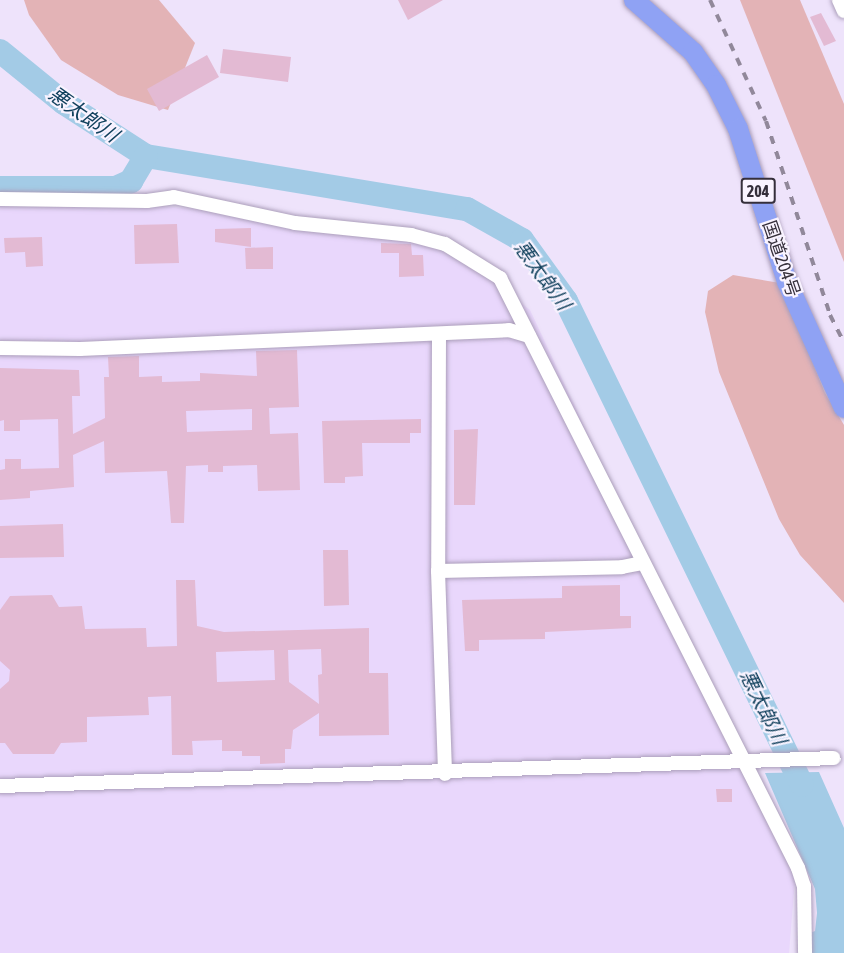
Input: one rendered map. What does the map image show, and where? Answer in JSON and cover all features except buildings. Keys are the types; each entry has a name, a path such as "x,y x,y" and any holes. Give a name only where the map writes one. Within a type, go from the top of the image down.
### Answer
{"highway":[{"name":"国道204号","path":"634,0 693,52 716,85 738,129 787,282 844,408"}],"street":[{"path":"839,0 844,11"},
{"path":"0,200 147,201 174,196 295,223 411,235 445,244 500,278 642,563 747,763 804,886 804,953"},
{"path":"0,348 439,335 508,330 529,336"},
{"path":"439,335 438,572 445,774"},
{"path":"438,572 622,567 642,563"},
{"path":"0,786 445,774 834,758"}],"shaded area":[{"path":"24,0 159,0 195,43 168,110 118,95 61,60 29,15"},
{"path":"740,0 800,0 844,104 844,262"},
{"path":"0,205 151,205 431,232 530,310 795,878 789,953 0,953"},
{"path":"733,275 780,283 825,393 844,425 844,603 800,555 779,519 719,372 705,312 708,291"}],"water":[{"path":"819,772 844,828 844,953 810,953 810,933 815,931 817,913 815,889 765,773"}],"waterway":[{"name":"悪太郎川","path":"0,51 64,103 146,156 467,209 522,240 566,301 802,785"},
{"path":"0,188 116,188 131,181 146,156"}],"railway":[{"path":"710,0 766,121 830,315 844,343"}]}
